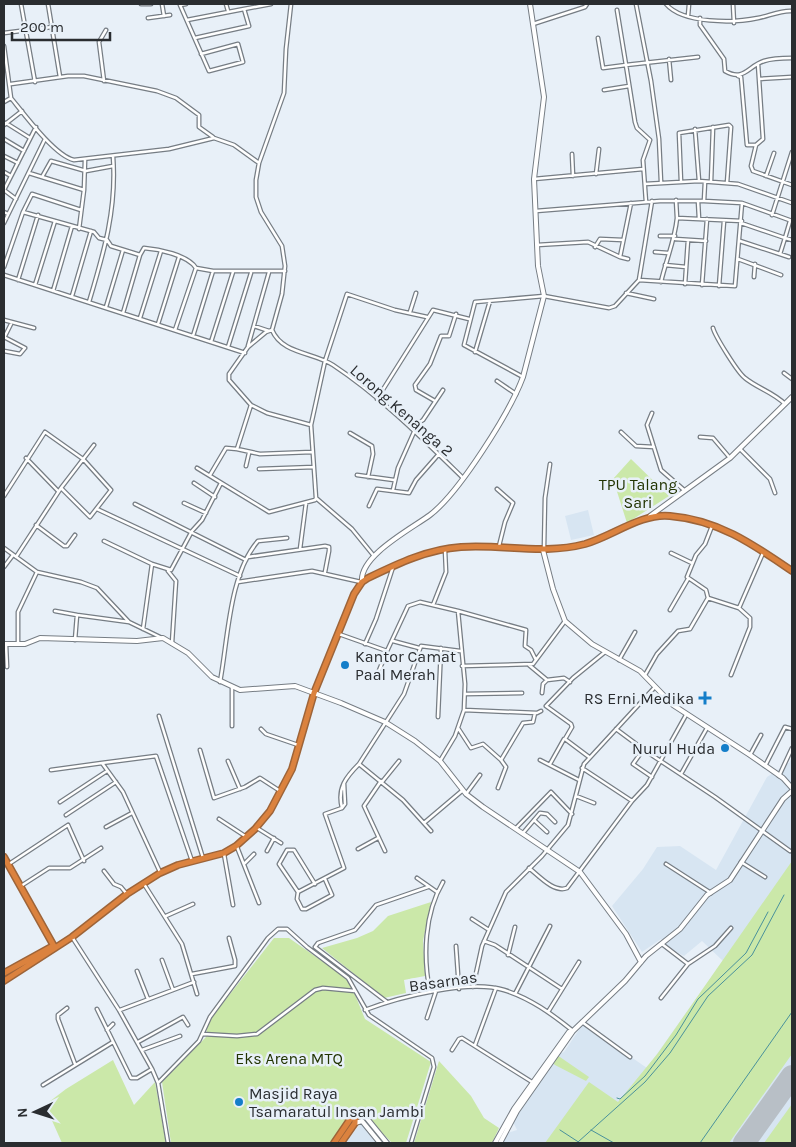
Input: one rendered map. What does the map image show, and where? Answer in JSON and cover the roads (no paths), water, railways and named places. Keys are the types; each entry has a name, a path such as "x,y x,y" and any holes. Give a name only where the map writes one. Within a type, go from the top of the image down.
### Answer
{"highway":[{"path":"4,973 72,937 127,894 160,873 178,865 224,853 236,846 256,827 270,811 292,769 314,693 362,582 393,565 444,549 499,548 543,550 591,542 629,527 650,516 680,517 740,536 792,572"},
{"path":"4,857 56,946"},
{"path":"4,981 56,946"},
{"path":"334,1143 353,1121"},
{"path":"341,1143 353,1121"}],"street":[{"path":"21,4 35,82"},
{"path":"48,4 60,77"},
{"path":"141,4 151,4"},
{"path":"162,4 164,16"},
{"path":"186,4 180,5 201,54 209,71 243,62 238,44 201,54"},
{"path":"226,4 228,11"},
{"path":"187,20 271,4"},
{"path":"248,347 270,330 282,294 285,271 282,246 262,212 256,197 259,163 284,93 291,4"},
{"path":"238,582 312,570 362,582 363,568 374,556 446,502 516,394 523,377 544,296 536,245 534,179 544,97 530,4"},
{"path":"533,24 585,7 587,4"},
{"path":"636,4 651,80 659,139 661,182"},
{"path":"666,4 675,13 734,23 792,11"},
{"path":"688,16 689,4"},
{"path":"733,4 734,23"},
{"path":"194,38 249,26 244,9"},
{"path":"617,10 637,128 650,140 659,139"},
{"path":"148,18 170,15"},
{"path":"700,18 700,25 724,59 725,71 741,77 746,145 756,145"},
{"path":"4,33 52,27"},
{"path":"104,81 99,42 106,30"},
{"path":"598,38 603,68 698,57"},
{"path":"4,46 11,84 11,98 46,139 68,159 85,160 169,149 214,138"},
{"path":"738,76 762,61 792,58"},
{"path":"669,59 671,80"},
{"path":"758,64 763,139 756,145 751,166 753,171 792,185"},
{"path":"11,84 60,77 84,76 145,87 176,98 200,115 199,127 214,138 234,145 259,163"},
{"path":"759,79 792,76"},
{"path":"604,90 629,86"},
{"path":"4,102 11,98"},
{"path":"22,111 5,124 30,138"},
{"path":"681,182 679,133 729,125 731,127 727,183"},
{"path":"16,199 4,190 36,126"},
{"path":"711,182 713,127"},
{"path":"695,129 699,181"},
{"path":"4,223 46,139"},
{"path":"4,140 24,150"},
{"path":"646,202 644,154 650,140"},
{"path":"596,174 599,150"},
{"path":"772,215 792,152"},
{"path":"766,176 774,153"},
{"path":"572,154 573,176"},
{"path":"4,156 18,163"},
{"path":"89,302 108,241 114,166 113,156"},
{"path":"79,229 86,172 85,160"},
{"path":"42,177 49,162 52,161 86,172 114,166"},
{"path":"534,179 644,169"},
{"path":"4,172 11,176"},
{"path":"29,173 84,190"},
{"path":"644,184 699,181 738,184 792,203"},
{"path":"704,200 705,181"},
{"path":"4,267 23,212 32,194 81,210"},
{"path":"535,212 676,200 742,203 791,221 780,254"},
{"path":"661,282 668,253 675,237 676,200"},
{"path":"698,200 699,219"},
{"path":"523,377 464,345 475,302 544,296 609,308 615,306 639,280 652,202"},
{"path":"620,257 631,203"},
{"path":"639,280 719,286 736,285 742,203"},
{"path":"4,212 8,214"},
{"path":"23,212 91,232 108,241 111,246 140,255"},
{"path":"18,280 38,215"},
{"path":"677,218 742,222 792,240"},
{"path":"702,285 707,219"},
{"path":"719,286 724,220"},
{"path":"35,285 55,221"},
{"path":"53,290 72,226"},
{"path":"72,296 91,232"},
{"path":"660,236 706,241"},
{"path":"595,247 600,238 623,240"},
{"path":"685,284 688,240"},
{"path":"740,241 788,257"},
{"path":"536,245 588,242 595,247 628,259"},
{"path":"123,313 140,255 146,248 179,257 196,268 213,271 285,271"},
{"path":"106,307 123,250"},
{"path":"140,318 161,251"},
{"path":"655,252 668,253"},
{"path":"158,324 179,257"},
{"path":"738,259 782,275"},
{"path":"754,277 755,264"},
{"path":"665,265 686,267"},
{"path":"175,330 196,268"},
{"path":"194,336 213,271"},
{"path":"211,342 233,272"},
{"path":"228,347 251,272"},
{"path":"270,272 248,347 228,376 232,384 251,405 267,413 311,425"},
{"path":"4,275 245,353"},
{"path":"410,312 416,293"},
{"path":"626,293 654,299"},
{"path":"374,556 352,529 316,498 311,425 325,361 347,294 394,310 410,312 427,318"},
{"path":"474,352 490,300"},
{"path":"377,399 434,309 456,314 470,320"},
{"path":"436,401 416,390 415,385 430,364 441,336 449,336 456,314"},
{"path":"4,320 12,324 34,328"},
{"path":"4,351 20,354 25,348 4,337 12,324"},
{"path":"254,326 270,330"},
{"path":"713,328 715,337 742,376 770,392 785,404"},
{"name":"Lorong Kenanga 2","path":"270,330 281,344 325,361 377,399 411,428 463,478"},
{"path":"784,372 792,379"},
{"path":"497,381 516,394"},
{"path":"411,428 423,420 443,390"},
{"path":"650,516 730,458 792,397"},
{"path":"237,449 251,405"},
{"path":"652,413 647,425 661,470 684,490"},
{"path":"4,496 26,458 41,436 46,432 83,459 111,489 92,516 88,516 61,488"},
{"path":"393,490 394,480 404,452 414,432"},
{"path":"621,432 636,446 654,447"},
{"path":"350,433 372,446 373,454 368,477"},
{"path":"700,437 714,438 730,458"},
{"path":"4,567 14,556 61,488 94,445"},
{"path":"210,475 226,448 249,453 312,452"},
{"path":"740,449 770,479 774,493"},
{"path":"246,466 249,453"},
{"path":"369,506 377,489 409,493 416,480 438,455"},
{"path":"26,458 59,491"},
{"path":"500,1143 515,1110 573,1030 621,985 641,962 680,929 710,893 730,880 783,799 792,789 779,776 750,755 686,715 665,699 645,676 605,652 565,621 552,589 543,550 544,498 550,464"},
{"path":"259,469 314,467"},
{"path":"197,468 269,512 306,503 316,498"},
{"path":"357,475 394,480"},
{"path":"194,483 215,496"},
{"path":"168,570 174,566 181,550 206,513 221,483"},
{"path":"497,488 513,503 505,522 499,548"},
{"path":"184,503 206,513"},
{"path":"300,549 306,503"},
{"path":"135,504 247,558 300,549 328,547 325,572"},
{"path":"97,509 240,576"},
{"path":"36,525 64,546 67,546 75,535"},
{"path":"670,610 688,579 692,563 705,544 712,526"},
{"path":"220,682 238,582 247,558 258,541 287,538"},
{"path":"104,541 168,570 176,581 172,643"},
{"path":"4,548 37,572 81,582 97,588 119,609 129,622"},
{"path":"433,606 446,572 444,549"},
{"path":"740,608 764,552"},
{"path":"671,553 692,563"},
{"path":"143,629 152,564"},
{"path":"365,644 376,619 393,565"},
{"path":"18,644 18,612 37,572"},
{"path":"645,676 668,641 678,631 688,630 692,627 696,615 708,598 706,590 688,579"},
{"path":"708,598 740,608 750,618 750,627 731,675"},
{"path":"378,673 406,607 420,602 526,630 525,646 531,650 536,660"},
{"path":"55,611 129,622 172,643 220,682 240,690 288,686 314,693 385,722 440,761 464,792 482,807 580,872 626,934 641,962"},
{"path":"440,761 458,728 464,710 465,694 458,611"},
{"path":"74,640 77,615"},
{"path":"462,666 529,665 536,660 565,621"},
{"path":"620,660 636,632"},
{"path":"338,634 387,651"},
{"path":"7,667 5,644 25,644 40,638 137,641 163,638"},
{"path":"393,641 419,648"},
{"path":"298,892 344,868 325,816 326,813 342,808 340,796 343,782 359,764 404,694 419,648 422,645 460,650"},
{"path":"438,718 441,648"},
{"path":"550,764 565,739 571,724 546,706 570,682 605,652"},
{"path":"529,665 547,680"},
{"path":"542,693 543,684 547,680 564,678 570,682"},
{"path":"232,687 232,726"},
{"path":"473,987 484,941 506,892 566,828 572,814 582,768 589,757 655,687"},
{"path":"465,694 522,693"},
{"path":"464,710 535,713 541,711"},
{"path":"502,760 523,723 533,722 535,713"},
{"path":"529,868 551,885 563,890 568,888 652,777 686,715"},
{"path":"159,716 203,860"},
{"path":"765,766 785,727 792,729"},
{"path":"261,728 266,734 299,746"},
{"path":"458,728 471,748 483,744 502,760 506,766 498,788"},
{"path":"681,774 707,728"},
{"path":"616,729 643,750 681,774 790,851"},
{"path":"750,755 761,735"},
{"path":"565,739 589,757"},
{"path":"779,776 792,748"},
{"path":"200,750 214,798 240,789 260,778 281,792"},
{"path":"643,750 633,764 652,777"},
{"path":"51,770 156,756 192,862"},
{"path":"540,760 579,780"},
{"path":"228,761 240,789"},
{"path":"384,852 364,806 399,761"},
{"path":"102,763 123,792 160,873"},
{"path":"359,764 403,800 431,831"},
{"path":"582,768 632,801"},
{"path":"60,802 107,771"},
{"path":"424,823 464,792 480,775"},
{"path":"66,815 116,782"},
{"path":"516,828 551,792 572,814"},
{"path":"576,796 594,803"},
{"path":"523,833 542,812 555,822"},
{"path":"106,827 132,813"},
{"path":"219,819 246,837"},
{"path":"534,820 547,832"},
{"path":"8,865 68,824 84,861"},
{"path":"256,827 281,843"},
{"path":"267,851 274,838"},
{"path":"358,849 378,838"},
{"path":"236,846 245,863 259,903"},
{"path":"20,886 49,868 70,868 84,861 101,848"},
{"path":"315,884 297,854 293,849 289,849 279,860 279,864 298,892 297,899 301,908 306,909 332,896 325,879"},
{"path":"224,853 233,904"},
{"path":"245,863 254,854"},
{"path":"741,862 765,877"},
{"path":"666,864 710,893"},
{"path":"104,871 112,882 121,887 127,894"},
{"path":"417,878 437,892"},
{"path":"430,992 425,959 426,943 437,892 443,882"},
{"path":"144,884 182,944 192,974 196,994"},
{"path":"387,1002 315,947 318,943 355,930 376,906 428,887"},
{"path":"166,916 193,904"},
{"path":"472,920 489,930"},
{"path":"515,994 550,926"},
{"path":"508,954 515,927"},
{"path":"661,998 688,964 710,950 730,928"},
{"path":"158,1083 196,1045 210,1018 268,938 279,929 289,930 307,947 346,975 369,1015 430,1056 434,1061 434,1067 412,1143"},
{"path":"72,937 119,1010 152,1069 158,1083 168,1143"},
{"path":"192,974 234,966 235,960 229,938"},
{"path":"484,941 508,954 562,990"},
{"path":"662,944 688,964"},
{"path":"456,946 459,989"},
{"path":"162,960 173,990"},
{"path":"548,1012 579,962"},
{"path":"137,972 148,999"},
{"path":"119,1010 194,982"},
{"name":"Basarnas","path":"365,1010 387,1002 430,992 473,987 496,988 515,994 548,1012 573,1030"},
{"path":"203,1034 237,1036 257,1034 315,990 323,988 355,992"},
{"path":"475,1045 496,988"},
{"path":"427,1018 436,991"},
{"path":"67,1008 58,1015 58,1019 75,1064"},
{"path":"96,1009 131,1078 137,1078 152,1069"},
{"path":"138,1042 183,1017 188,1025"},
{"path":"581,1021 630,1057"},
{"path":"107,1030 113,1024"},
{"path":"495,1143 532,1082 569,1032 573,1030"},
{"path":"142,1050 180,1036"},
{"path":"452,1050 460,1038 475,1045 532,1082"},
{"path":"43,1085 113,1042"},
{"path":"353,1121 359,1114 365,1116 387,1143"},
{"path":"353,1121 362,1121 380,1143"}],"waterway":[{"path":"578,1142 645,1082 670,1053 708,996 752,955 784,895"},
{"path":"617,1098 620,1099 645,1076 676,1035 698,999 746,953 768,912"},
{"path":"700,1143 792,1012"},
{"path":"560,1130 580,1143"},
{"path":"591,1130 614,1143"}],"place":[{"name":"Kantor Camat Paal Merah","path":"345,665"},
{"name":"RS Erni Medika","path":"705,698"},
{"name":"Nurul Huda","path":"725,748"},
{"name":"Masjid Raya Tsamaratul Insan Jambi","path":"239,1102"}],"park label":[{"name":"TPU Talang Sari","path":"638,493"},
{"name":"Eks Arena MTQ","path":"289,1058"}]}
